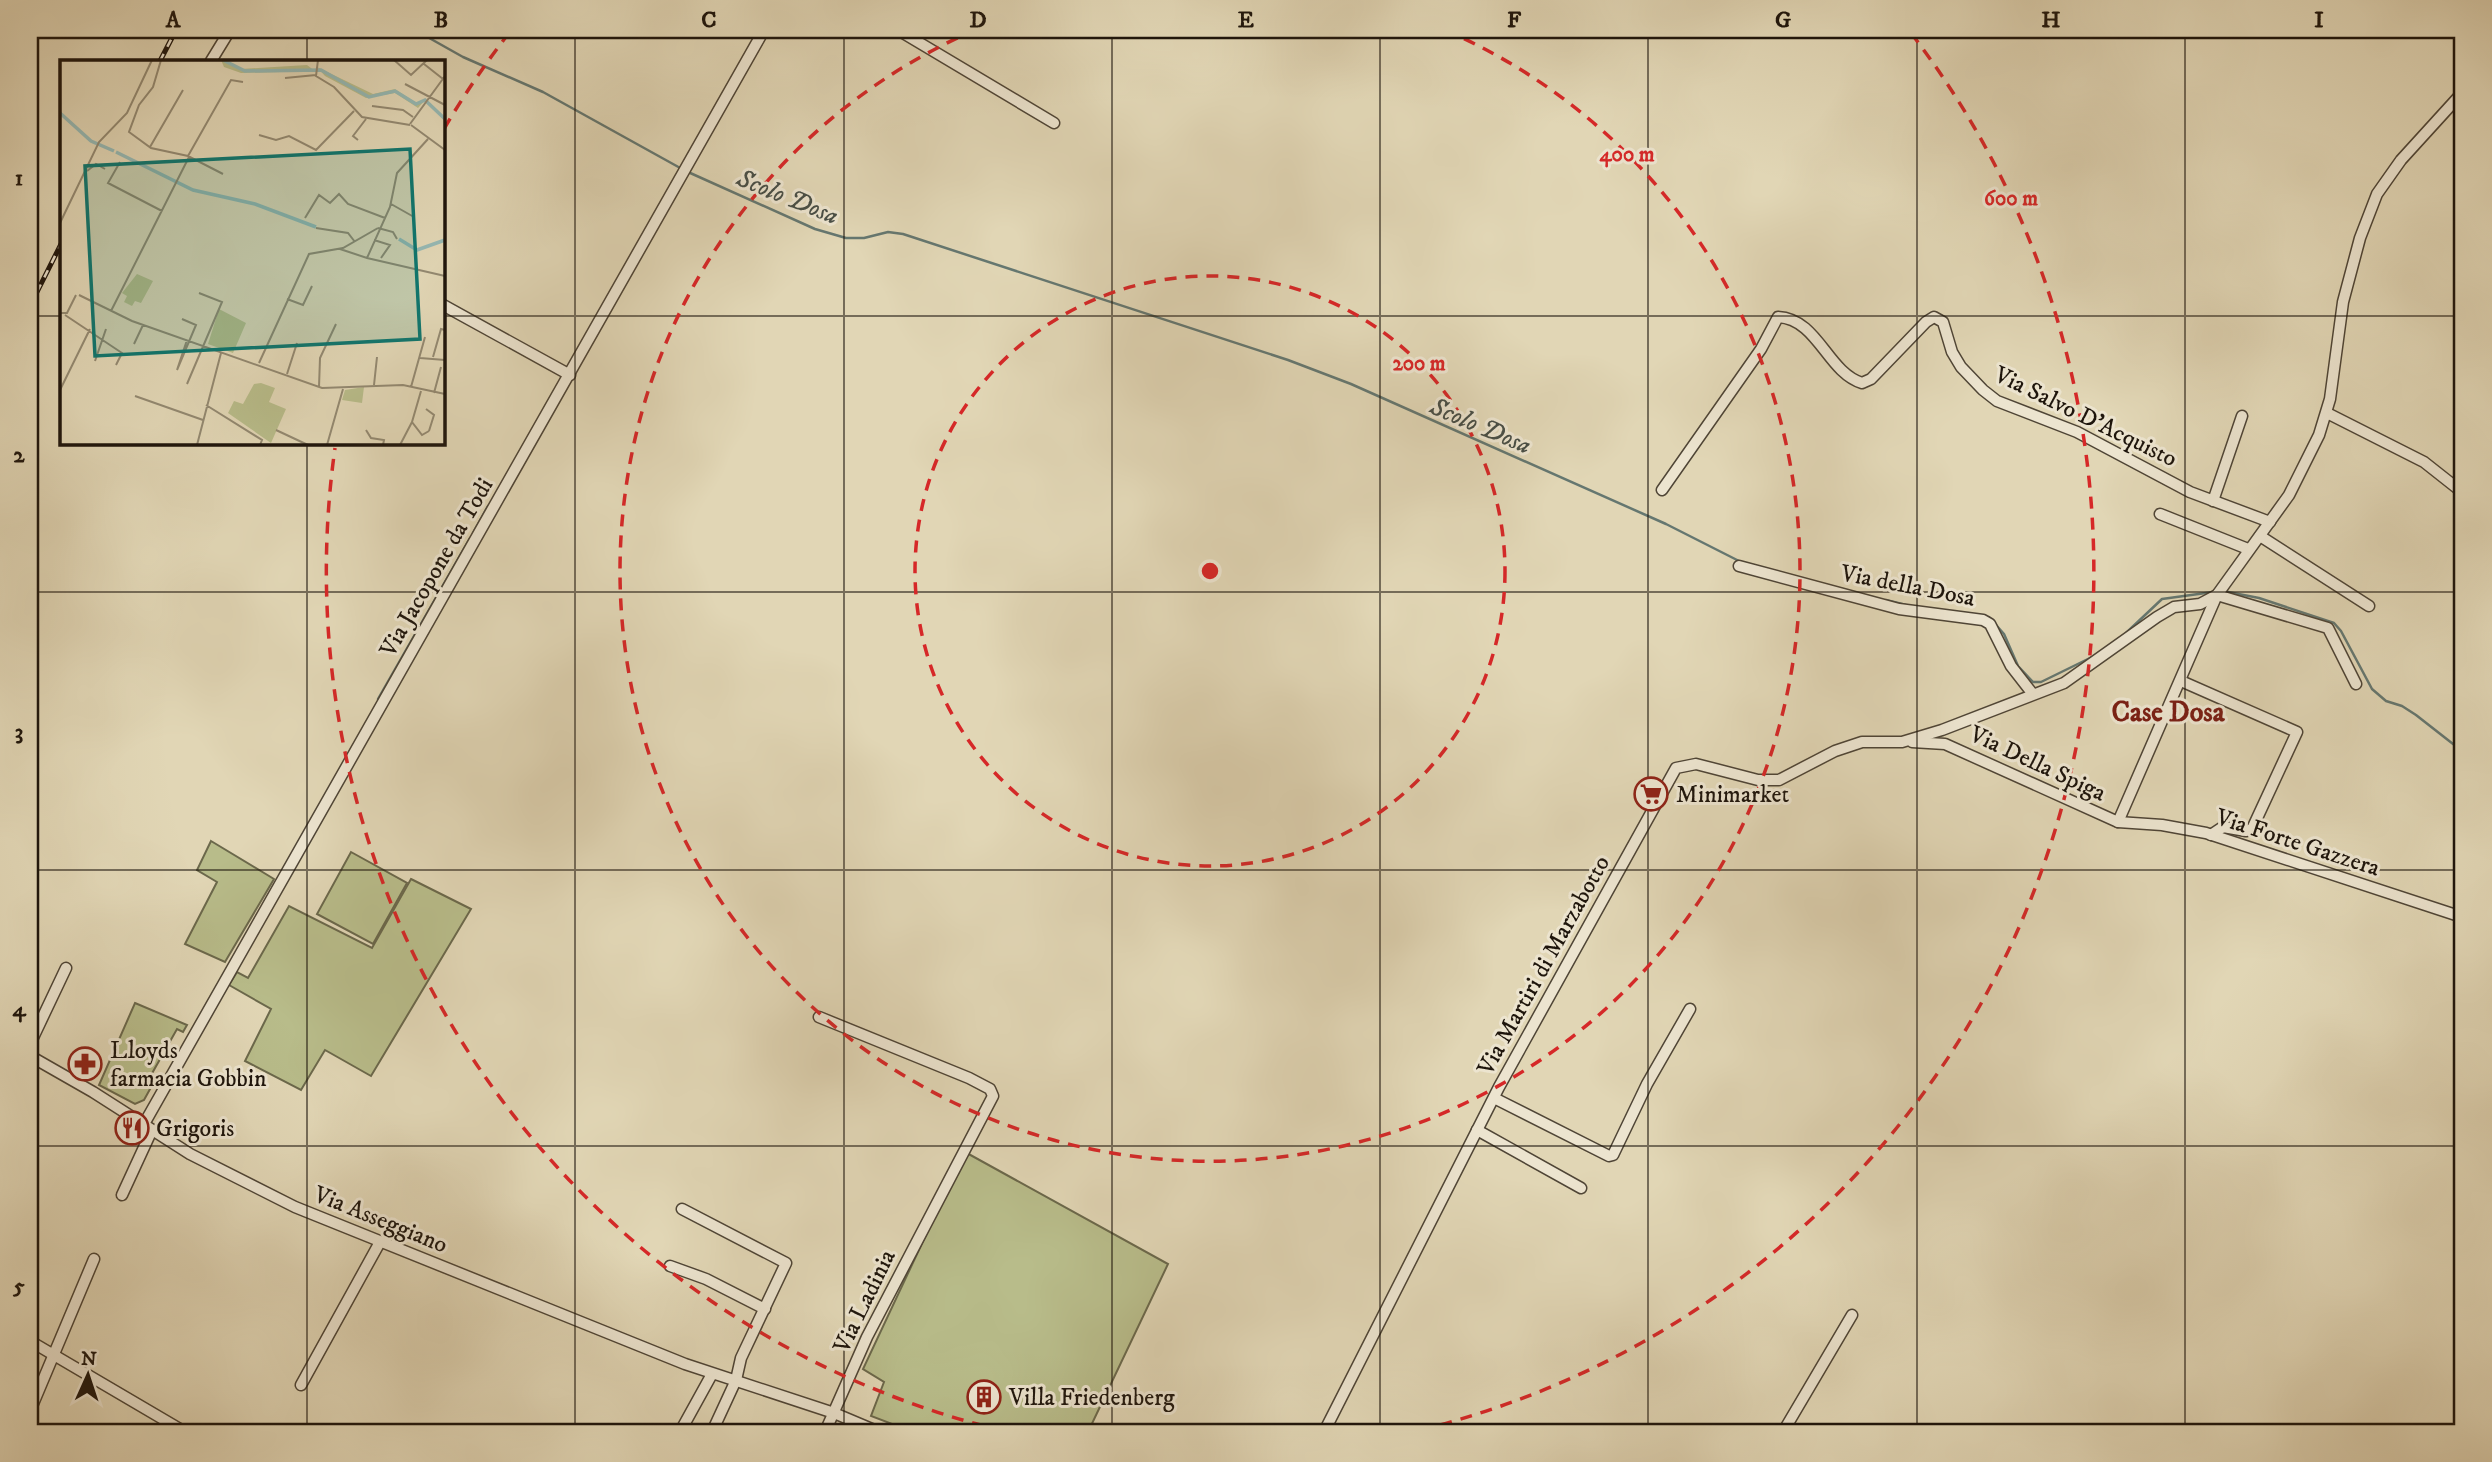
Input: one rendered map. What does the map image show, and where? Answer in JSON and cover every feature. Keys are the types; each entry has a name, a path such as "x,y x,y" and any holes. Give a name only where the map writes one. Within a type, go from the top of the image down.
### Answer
{"street":[{"path":"212,60 230,30"},
{"name":"Via Jacopone da Todi","path":"122,1195 148,1127 764,30"},
{"path":"898,30 1054,123"},
{"path":"2356,684 2328,628 2217,595 2294,485 2328,413 2343,302 2371,208 2401,160 2462,93"},
{"path":"444,306 570,375"},
{"name":"Via Salvo D'Acquisto","path":"1662,490 1761,349 1778,317 1797,320 1845,373 1862,383 1871,379 1926,321 1934,317 1943,323 1952,352 1961,367 1997,401 2077,432 2190,492 2270,522"},
{"path":"2328,413 2424,462 2462,492"},
{"path":"2213,501 2242,416"},
{"path":"2160,514 2248,549"},
{"path":"2260,536 2369,606"},
{"name":"Via della Dosa","path":"1739,566 1888,606 1983,620 1990,624 2011,666 2032,693"},
{"name":"Via Martiri di Marzabotto","path":"1324,1432 1477,1130 1676,768 1696,764 1772,781 1792,776 1835,751 1862,742 1902,742 1942,730 2032,693 2064,683 2087,670 2174,607 2200,604 2217,595"},
{"name":"Via Della Spiga","path":"1902,742 1938,742 2118,822 2217,595"},
{"path":"2200,604 2208,618"},
{"path":"2181,681 2297,732 2252,829 2246,831 2219,827 2211,835"},
{"path":"1938,742 1937,736 1942,730"},
{"name":"Via Forte Gazzera","path":"2118,822 2175,826 2211,835 2462,917"},
{"path":"30,1044 66,968"},
{"path":"1494,1098 1609,1156 1613,1155 1647,1084 1690,1009"},
{"name":"Via Ladinia","path":"819,1017 990,1089 993,1096 867,1337 825,1432"},
{"name":"Via Asseggiano","path":"30,1056 257,1190 712,1374 834,1413 879,1432"},
{"path":"1477,1130 1581,1188"},
{"path":"682,1209 786,1263 741,1358 736,1380 712,1432"},
{"path":"301,1385 380,1242"},
{"path":"30,1411 94,1259"},
{"path":"670,1266 706,1279 765,1309"},
{"path":"1783,1432 1852,1315"},
{"path":"30,1341 185,1432"},
{"path":"680,1432 712,1374"}],"green space":[{"path":"211,841 274,879 225,962 185,944 217,882 197,870"},
{"path":"351,852 407,883 373,944 317,914"},
{"path":"411,879 471,909 371,1076 325,1050 301,1090 245,1061 271,1009 229,985 237,972 248,978 289,906 372,948"},
{"path":"135,1003 187,1025 183,1032 177,1029 150,1077 155,1080 144,1100 135,1104 99,1085"},
{"path":"965,1152 1168,1264 1088,1432 913,1432 871,1416 884,1382 863,1369"}],"waterway":[{"name":"Scolo Dosa","path":"415,30 463,57 543,92 682,169"},
{"name":"Scolo Dosa","path":"688,172 815,229 846,238 864,238 888,232 903,234 1288,360 1351,384 1666,524 1741,562"},
{"path":"473,533 488,506"},
{"path":"378,699 470,538"},
{"name":"Scolo Dosa","path":"2223,591 2259,598 2334,623 2372,689 2386,701 2402,706 2416,715 2462,751"},
{"name":"Scolo Dosa","path":"2126,633 2162,599 2213,592"},
{"name":"Scolo Dosa","path":"1886,600 1906,605"},
{"name":"Scolo Dosa","path":"1989,617 2004,634 2018,666 2033,682 2041,682 2092,657"}],"railway":[{"path":"161,60 176,30"},
{"path":"30,306 60,246"}],"place":[{"name":"Minimarket","path":"1651,794"},
{"name":"Lloyds farmacia Gobbin","path":"85,1064"},
{"name":"Grigoris","path":"132,1128"},
{"name":"Villa Friedenberg","path":"984,1397"}],"district":[{"name":"Case Dosa","path":"2168,711"}]}
